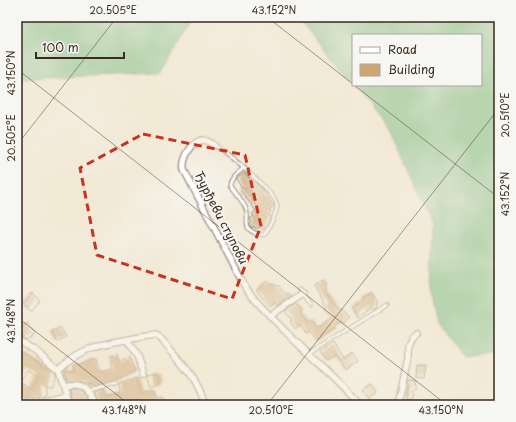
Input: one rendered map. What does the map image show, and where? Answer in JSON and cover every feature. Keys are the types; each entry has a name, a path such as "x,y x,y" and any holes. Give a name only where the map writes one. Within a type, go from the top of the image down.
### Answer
{"street":[{"name":"Ђурђеви ступови","path":"214,145 206,140 201,140 196,143 187,154 183,166 244,286 255,301 360,405"},
{"path":"270,316 301,292"},
{"path":"398,405 408,358 408,345 411,337 416,332"},
{"path":"58,369 77,354 88,348 156,335 161,338 190,373 202,393 204,405"},
{"path":"17,339 58,369 69,405"},
{"path":"127,340 137,356 143,374"},
{"path":"64,385 71,383 80,384 88,391 96,405"},
{"path":"25,405 66,395"}],"lane":[{"path":"214,145 244,168 259,180 277,205 269,228 265,234 260,235 250,230 247,226 247,210 230,185 230,180 244,168"},
{"path":"301,292 311,305"},
{"path":"309,355 387,305"},
{"path":"88,391 116,384"}],"highlighted area":[{"path":"143,134 245,155 261,226 232,299 97,255 80,168"}],"green space":[{"path":"17,17 193,17 161,73 17,79"},
{"path":"297,17 499,17 499,354 462,357 437,324 431,294 433,225 390,130 354,86 482,86 482,34 352,34 352,84"}],"building":[{"path":"244,173 260,187 274,206 269,210 271,212 268,215 271,217 266,227 262,230 259,227 256,229 254,226 252,228 250,226 252,222 250,219 254,216 252,214 256,211 240,190 242,188 236,179"},
{"path":"323,280 327,285 325,286 327,290 325,291 332,302 340,311 341,310 349,317 343,324 341,322 334,327 335,329 316,342 309,332 306,334 300,325 295,329 290,321 292,320 285,311 296,304 302,311 300,313 307,323 311,320 316,328 333,318 325,309 327,307 314,286"},
{"path":"267,281 273,285 278,285 286,295 288,293 291,297 277,306 274,302 270,306 256,290"},
{"path":"33,293 40,301 31,311 23,304"},
{"path":"372,293 378,303 376,304 377,307 373,310 371,307 358,318 352,308 364,301 362,298"},
{"path":"27,323 35,335 26,340 18,331"},
{"path":"61,328 66,337 57,342 52,332"},
{"path":"333,344 343,360 352,353 358,361 346,370 335,356 326,361 320,352"},
{"path":"23,353 42,364 41,365 53,370 55,375 50,387 45,384 45,396 29,400 24,397 21,404 17,403 17,364","holes":["28,370 39,376 32,389 19,382"]},
{"path":"117,354 119,362 129,356 135,371 117,381 89,388 86,384 90,383 76,380 66,380 65,370 74,371 73,365 87,361 96,359 100,372 113,369 110,356"},
{"path":"417,365 426,366 424,379 416,378"},
{"path":"154,372 154,374 158,373 159,377 161,378 160,384 151,387 147,375"},
{"path":"137,378 141,393 154,390 157,398 163,397 165,405 157,405 156,401 145,405 100,405 94,393 104,390 106,397 120,394 119,384"},
{"path":"408,380 416,381 415,390 412,390 411,400 406,399"},
{"path":"372,384 378,393 369,399 363,390"},
{"path":"75,388 84,394 88,400 86,401 87,405 73,405 69,389"}]}
